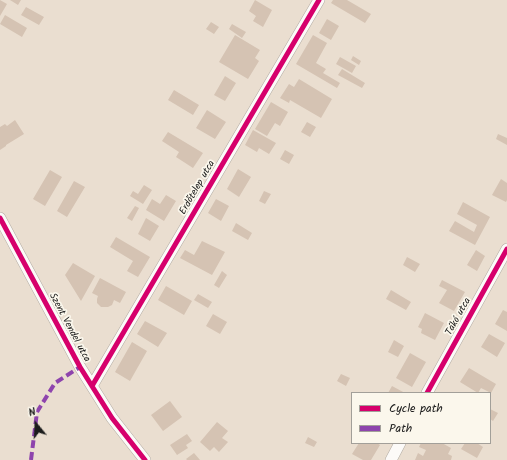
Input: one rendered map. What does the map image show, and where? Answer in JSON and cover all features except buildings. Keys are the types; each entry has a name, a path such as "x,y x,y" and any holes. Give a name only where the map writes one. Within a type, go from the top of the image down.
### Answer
{"street":[{"name":"Erdőtelep utca","path":"92,386 319,0"},
{"name":"Szent Vendel utca","path":"0,218 80,367 112,418 145,460"},
{"name":"Tákó utca","path":"429,392 507,249"},
{"path":"390,460 399,444"}],"marked path":[{"path":"31,460 37,412 55,383 80,367"}],"cycle path":[{"path":"92,386 319,0"},
{"path":"0,218 80,367 112,418 145,460"},
{"path":"428,392 507,249"}]}
